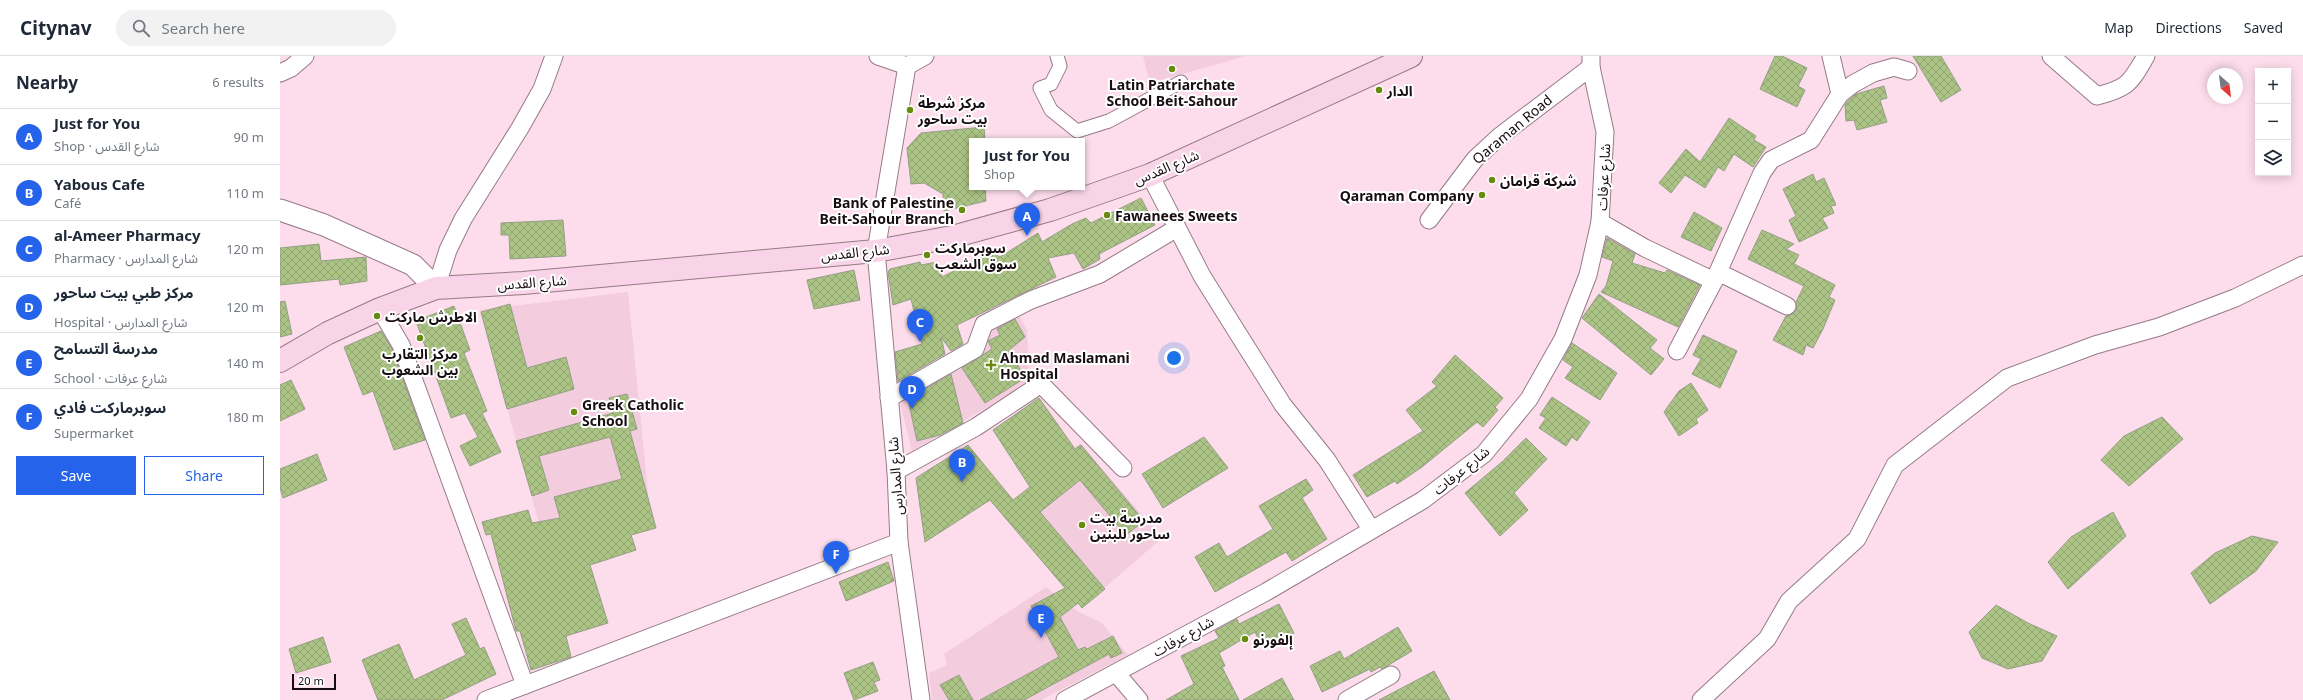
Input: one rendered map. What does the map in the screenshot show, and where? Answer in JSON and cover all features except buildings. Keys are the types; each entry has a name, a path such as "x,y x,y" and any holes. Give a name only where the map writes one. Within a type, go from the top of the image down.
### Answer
{"main road":[{"name":"شارع القدس","path":"280,361 328,332 380,309 436,288 523,283 876,251 952,237 1050,210 1150,175 1411,56"}],"street":[{"path":"280,73 291,68 305,56"},
{"path":"280,210 324,225 413,265 436,288 448,250 463,219 524,121 542,89 554,56"},
{"path":"878,56 907,66 925,56"},
{"path":"1057,56 1060,66 1051,84 1040,88 1052,110 1077,131 1109,121 1181,82"},
{"path":"1831,56 1840,94"},
{"path":"2051,56 2097,96 2117,91 2134,79 2146,56"},
{"name":"Qaraman Road","path":"1428,220 1460,176 1475,159 1500,136 1591,62"},
{"name":"شارع عرفات","path":"1065,700 1266,592 1371,529 1423,500 1484,454 1529,399 1563,339 1588,274 1600,222 1605,132 1591,62"},
{"name":"شارع المدارس","path":"907,66 876,251 896,471 899,542 921,700"},
{"path":"1677,351 1716,276 1762,173 1772,160 1811,140 1840,94 1873,73 1894,67 1908,71"},
{"path":"1150,175 1202,276 1241,339 1283,405 1327,460 1371,529"},
{"path":"1600,222 1645,248 1787,306"},
{"path":"889,398 975,349 984,324 1031,300 1100,274 1177,228"},
{"path":"1701,700 1767,639 1789,601 1857,539 1894,465 2007,378 2095,345 2166,324 2235,298 2303,265"},
{"path":"380,309 401,345 525,685"},
{"path":"896,471 976,427 1040,384 1123,468"},
{"path":"486,700 899,542"},
{"path":"1116,673 1139,700"},
{"path":"1347,700 1392,674"}],"shaded area":[{"name":"Latin Patriarchate School Beit-Sahour","path":"1143,56 1246,56 1150,83"},
{"name":"Greek Catholic School","path":"628,292 650,513 545,545 480,310"},
{"name":"Ahmad Maslamani Hospital","path":"1017,311 1027,330 1030,382 912,451 898,395 984,348 989,324"},
{"name":"مدرسة بيت ساحور للبنين","path":"1080,443 1162,538 1084,606 1002,513"},
{"path":"1046,587 1077,611 1102,623 1128,655 1041,700 932,700 929,673 947,665 944,654"}],"place":[{"name":"Latin Patriarchate School Beit-Sahour","path":"1172,69"},
{"name":"الدار","path":"1379,90"},
{"name":"مركز شرطة بيت ساحور","path":"910,110"},
{"name":"شركة قرامان","path":"1492,180"},
{"name":"Qaraman Company","path":"1482,195"},
{"name":"Bank of Palestine Beit-Sahour Branch","path":"962,210"},
{"name":"Fawanees Sweets","path":"1107,215"},
{"name":"Just for You","path":"1027,236"},
{"name":"سوبرماركت سوق الشعب","path":"927,255"},
{"name":"الاطرش ماركت","path":"377,316"},
{"name":"مركز التقارب بين الشعوب","path":"420,338"},
{"name":"al-Ameer Pharmacy","path":"920,342"},
{"name":"Ahmad Maslamani Hospital","path":"991,365"},
{"name":"مركز طبي بيت ساحور","path":"912,409"},
{"name":"Greek Catholic School","path":"574,412"},
{"name":"Yabous Cafe","path":"962,482"},
{"name":"مدرسة بيت ساحور للبنين","path":"1082,525"},
{"name":"سوبرماركت فادي","path":"836,574"},
{"name":"مدرسة التسامح","path":"1041,638"},
{"name":"إلفورنو","path":"1245,639"}]}
